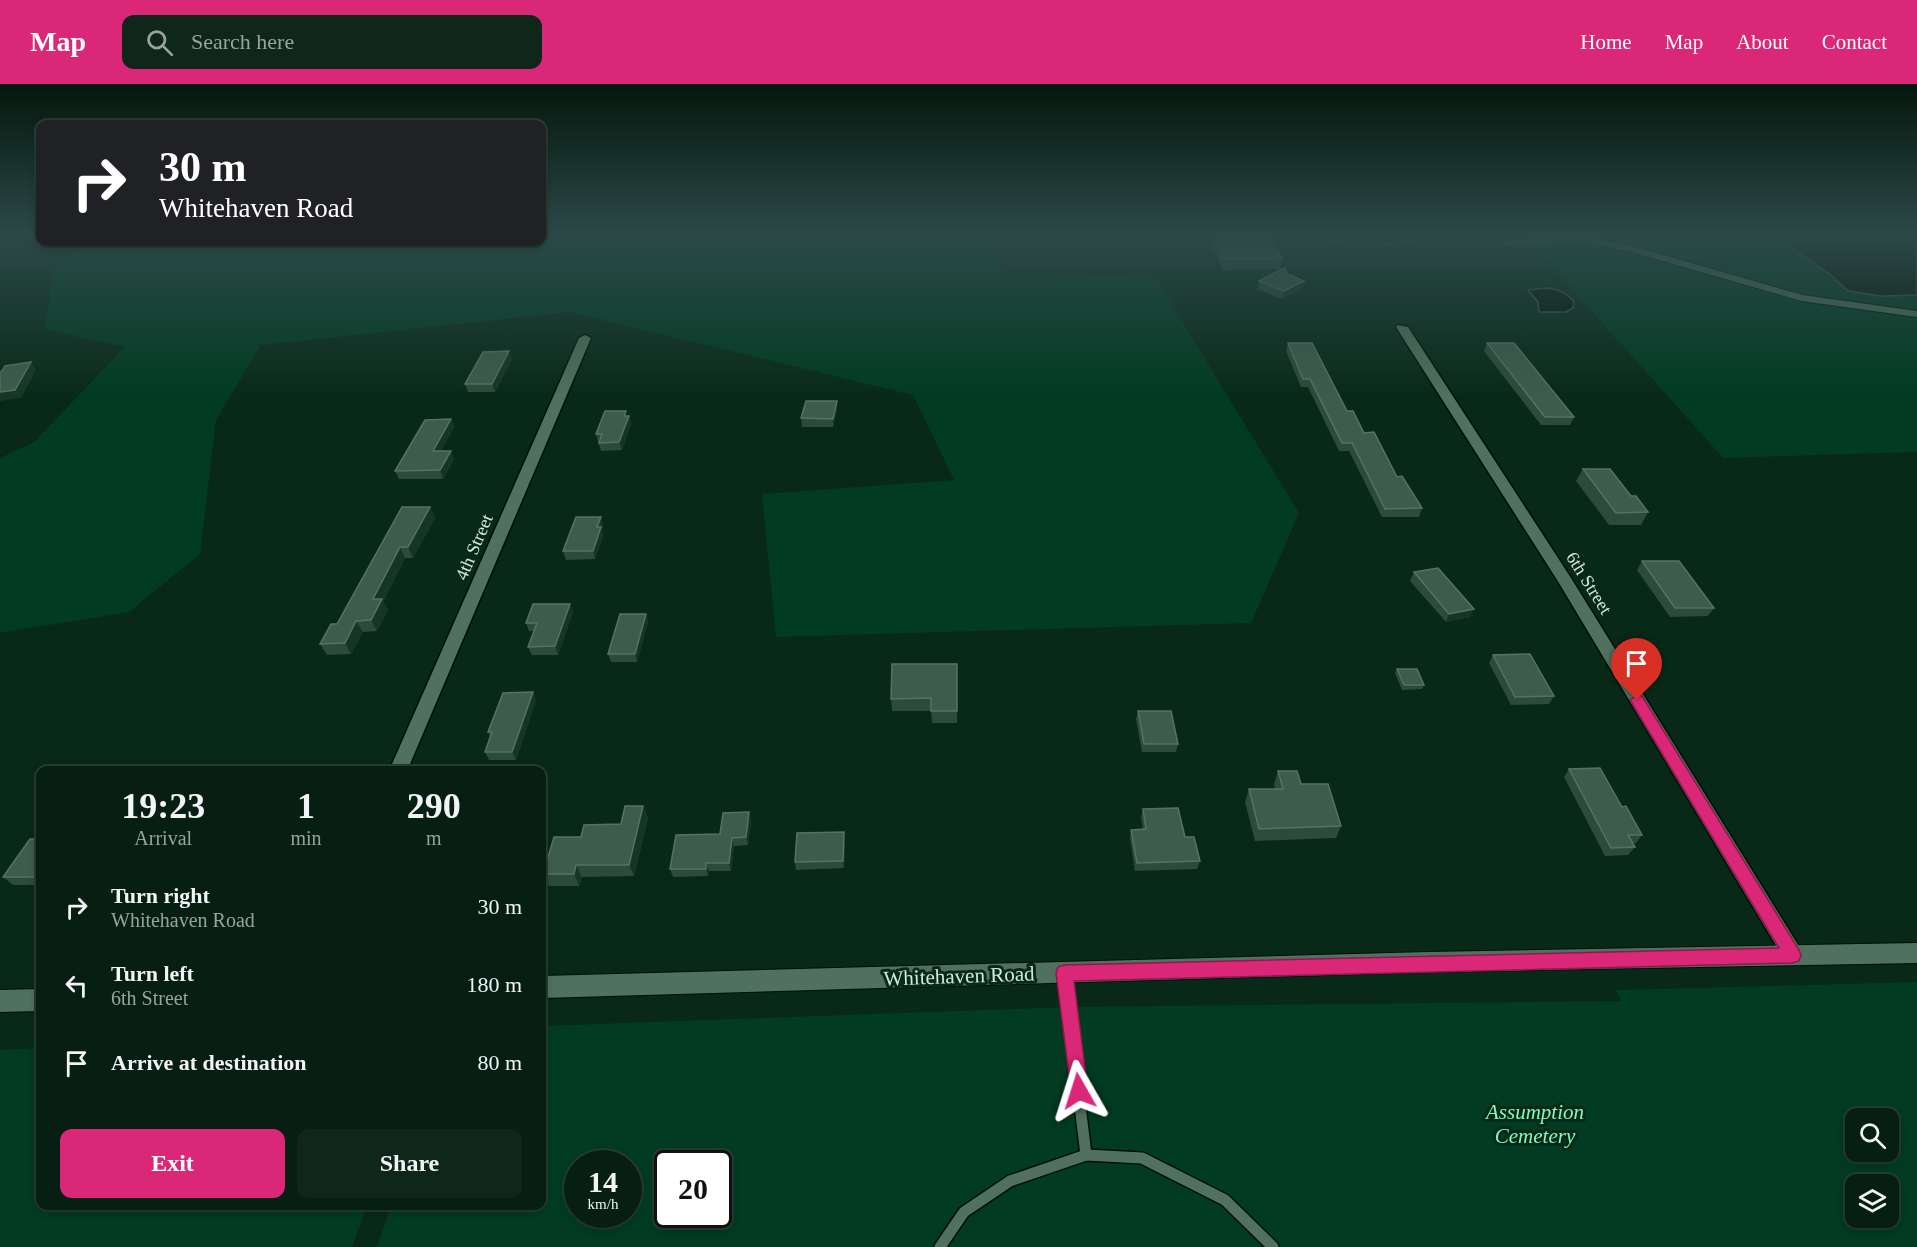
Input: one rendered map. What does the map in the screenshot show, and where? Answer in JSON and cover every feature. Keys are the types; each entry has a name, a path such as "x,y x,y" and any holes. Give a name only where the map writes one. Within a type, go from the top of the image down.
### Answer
{"street":[{"name":"6th Street","path":"1401,327 1566,582 1792,955"},
{"name":"4th Street","path":"400,766 585,338"},
{"name":"Whitehaven Road","path":"546,987 1917,953"},
{"path":"0,1001 36,1000"}],"lane":[{"path":"1775,290 1802,298 1917,314"},
{"path":"1064,973 1086,1155"},
{"path":"940,1247 964,1212 1010,1181 1086,1155 1142,1158 1225,1200 1273,1247"}],"green space":[{"path":"51,290 1163,290 1299,513 1251,623 776,637 762,494 954,480 913,395 570,312 261,345 216,420 200,554 129,612 0,633 0,458 34,442 125,347 44,329"},
{"path":"1573,290 1917,290 1917,452 1723,458"},
{"name":"Assumption Cemetery","path":"1917,982 1917,1247 377,1247 390,1210 546,1210 546,1026 1069,1007 1621,1001 1616,990"},
{"path":"36,1048 36,1210 366,1210 352,1247 0,1247 0,1050"}],"shaded area":[{"path":"1528,290 1559,290 1574,302 1573,308 1566,312 1539,312 1538,302"},
{"path":"1917,290 1917,295 1881,296 1848,291"}],"building":[{"path":"1288,343 1312,343 1347,411 1353,411 1364,433 1374,432 1397,477 1402,476 1422,508 1385,509 1352,443 1342,443 1310,379 1303,379"},
{"path":"1487,343 1514,343 1574,417 1545,417"},
{"path":"509,351 492,384 465,384 483,352"},
{"path":"31,362 15,390 0,392 0,372 5,366"},
{"path":"806,401 837,401 833,419 801,418"},
{"path":"605,411 626,411 624,416 629,416 619,442 599,443 602,434 596,434"},
{"path":"451,419 433,451 451,451 440,470 395,471 425,420"},
{"path":"1583,469 1610,469 1631,496 1636,496 1648,512 1616,513"},
{"path":"402,507 430,507 408,547 400,547 373,599 382,599 371,620 356,621 345,643 320,644 331,624 337,624"},
{"path":"576,517 601,517 597,527 601,527 593,551 563,551"},
{"path":"1642,561 1679,561 1714,608 1675,608"},
{"path":"1438,568 1474,609 1449,614 1414,572"},
{"path":"533,604 570,604 555,646 528,647 537,623 526,623"},
{"path":"620,614 646,614 635,654 608,654"},
{"path":"1530,654 1554,696 1515,697 1493,655"},
{"path":"892,664 957,664 957,711 931,711 931,698 891,699"},
{"path":"1397,669 1417,669 1424,685 1404,685"},
{"path":"533,692 512,752 485,752 492,732 488,732 503,693"},
{"path":"1138,711 1171,711 1178,744 1144,744"},
{"path":"1600,768 1622,807 1626,806 1642,835 1628,835 1635,847 1611,848 1569,769"},
{"path":"1278,771 1297,771 1301,784 1328,784 1341,826 1259,829 1249,789 1283,789"},
{"path":"625,806 643,806 629,865 576,865 574,874 546,874 546,864 554,837 581,837 584,825 621,824"},
{"path":"1178,808 1185,837 1194,837 1200,861 1137,863 1131,830 1146,829 1143,809"},
{"path":"749,812 746,837 732,838 729,863 706,863 706,869 670,869 676,835 720,834 723,813"},
{"path":"844,832 843,861 795,862 797,833"},
{"path":"30,839 36,839 36,877 3,877"}],"route":[{"path":"1079,1091 1064,973 1428,962 1792,955 1637,700"}]}
